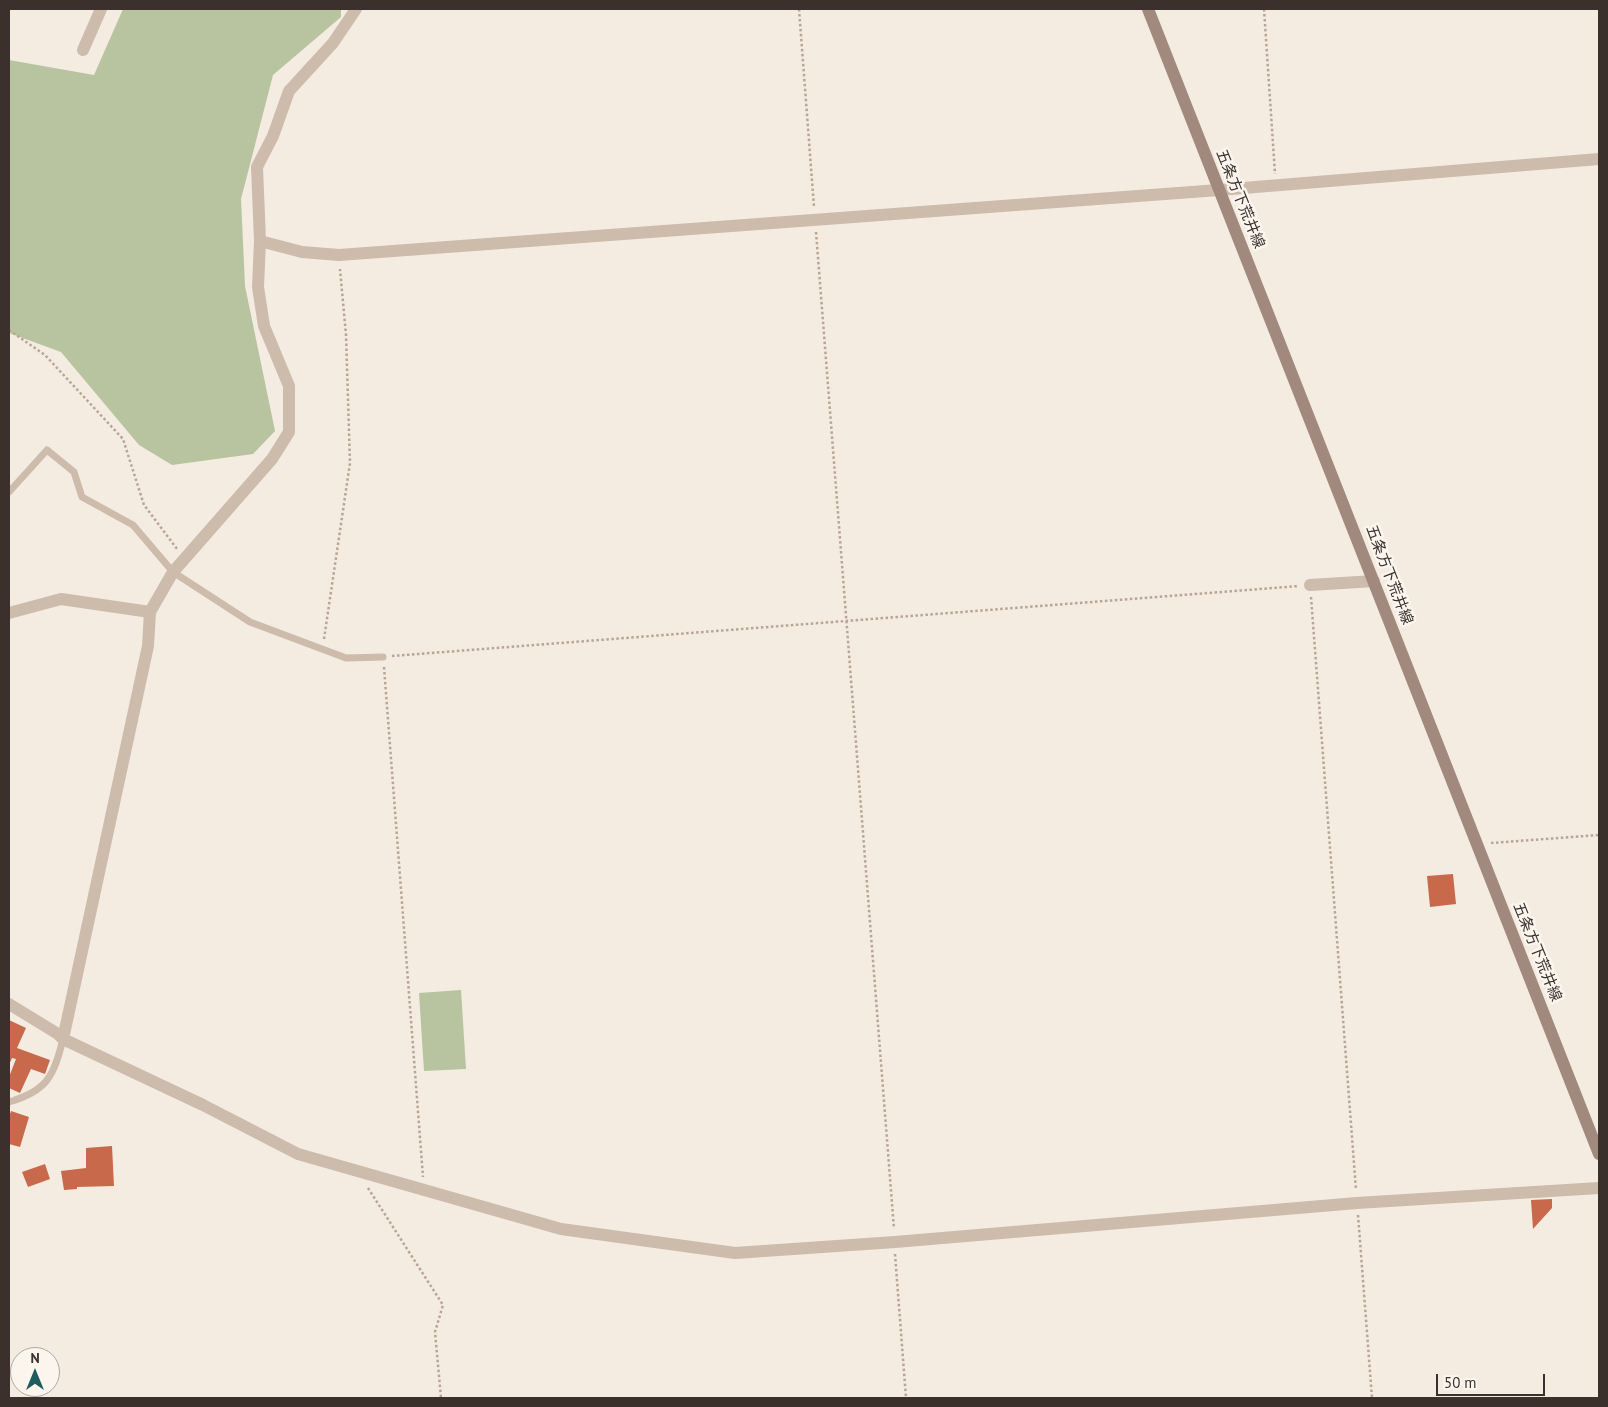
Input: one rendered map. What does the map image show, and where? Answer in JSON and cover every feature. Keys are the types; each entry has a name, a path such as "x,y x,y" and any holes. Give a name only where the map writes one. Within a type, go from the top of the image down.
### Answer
{"main road":[{"name":"五条方下荒井線","path":"1148,9 1599,1154"}],"street":[{"path":"83,50 101,9"},
{"path":"63,1039 148,646 150,612 173,572 272,459 290,432 290,386 264,326 258,287 260,241 257,167 273,136 289,91 332,43 356,9"},
{"path":"260,241 302,252 339,255 1219,190 1599,159"},
{"path":"1310,585 1374,581"},
{"path":"9,613 61,599 150,612"},
{"path":"9,1004 63,1039 202,1105 298,1154 561,1229 736,1253 895,1242 1357,1203 1599,1188"}],"lane":[{"path":"9,492 46,450 74,472 82,497 133,525 173,572 250,622 323,651 346,658 383,657"},
{"path":"9,1102 41,1088 56,1068 63,1039"}],"path":[{"path":"799,9 906,1398"},
{"path":"1264,9 1276,185"},
{"path":"323,651 350,462 346,335 339,255"},
{"path":"9,330 45,355 124,439 144,505 184,560"},
{"path":"424,1190 383,657 1310,585 1372,1398"},
{"path":"1476,844 1599,835"},
{"path":"356,1170 443,1305 435,1332 441,1398"}],"green space":[{"path":"123,9 341,9 341,17 273,75 241,199 245,286 275,431 253,454 172,465 139,445 61,352 9,333 9,60 94,75"},
{"path":"461,990 466,1069 424,1071 419,993"}],"building":[{"path":"1453,874 1456,904 1430,907 1427,876"},
{"path":"9,1020 26,1028 17,1048 50,1060 45,1074 31,1069 20,1093 9,1088 9,1077 16,1059 12,1058 9,1065"},
{"path":"11,1111 29,1117 20,1147 9,1144 9,1117"},
{"path":"112,1146 114,1186 77,1187 77,1189 64,1190 61,1171 86,1168 86,1148"},
{"path":"45,1164 50,1179 28,1187 22,1172"},
{"path":"1552,1199 1552,1208 1533,1229 1531,1200"}]}
